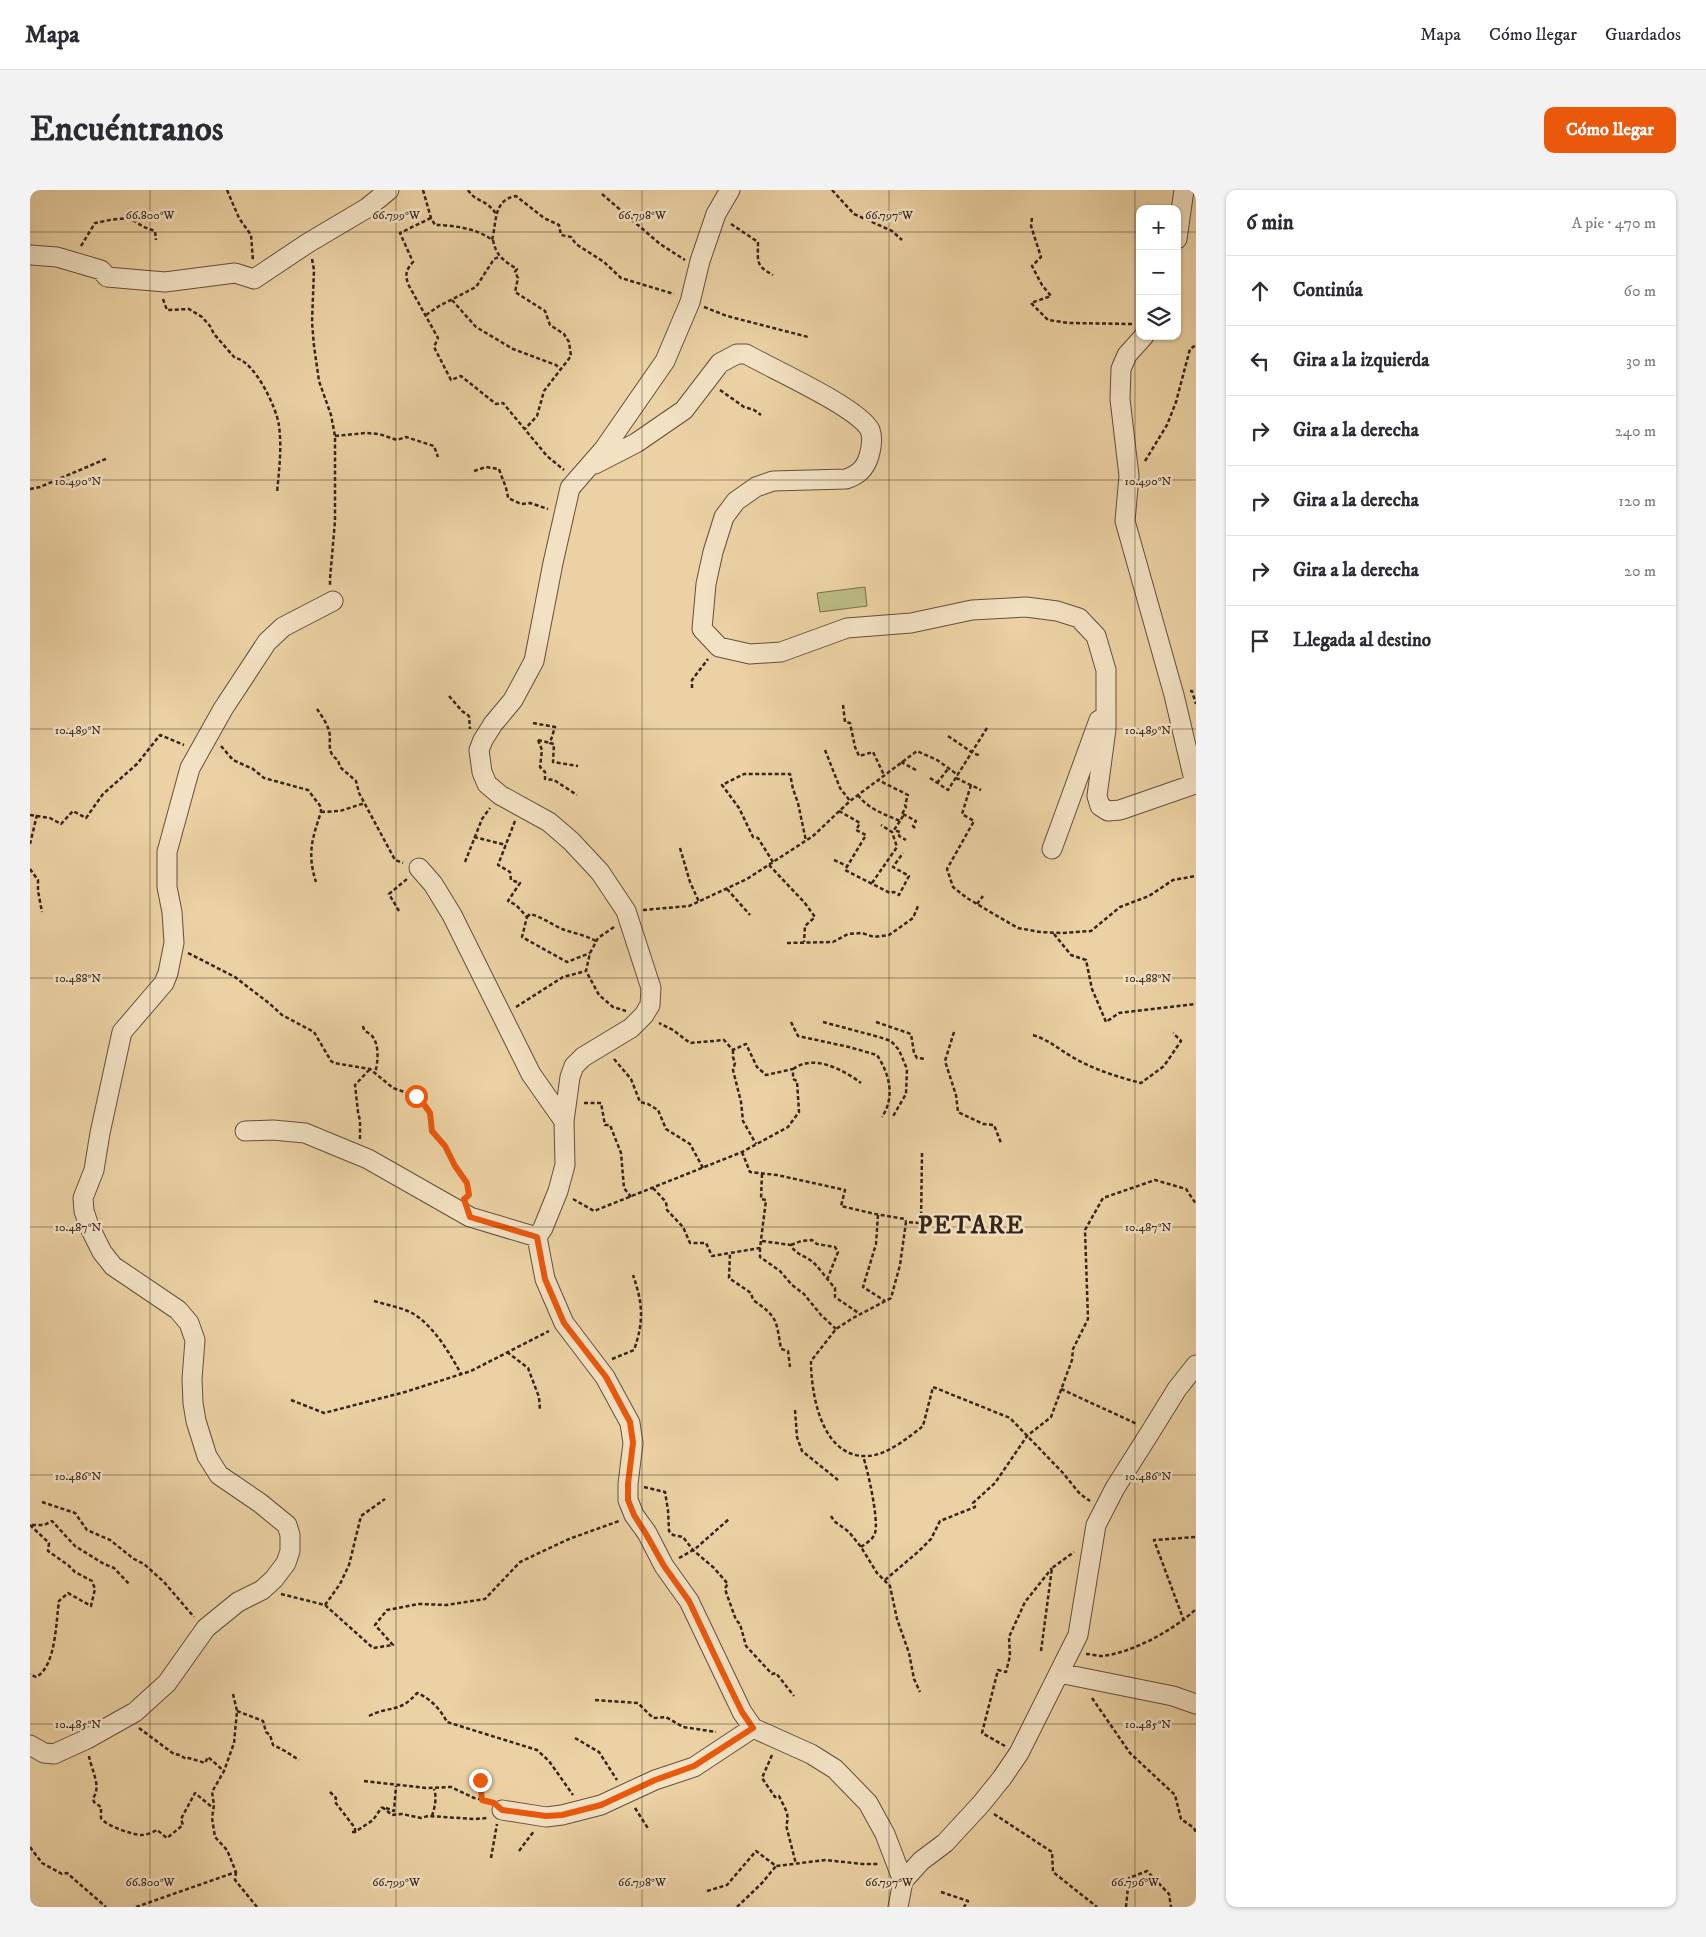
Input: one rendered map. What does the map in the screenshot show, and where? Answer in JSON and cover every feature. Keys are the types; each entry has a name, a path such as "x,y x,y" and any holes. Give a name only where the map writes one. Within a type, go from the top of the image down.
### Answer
{"street":[{"path":"30,255 65,260 101,270 106,277 165,282 235,273 254,280 308,243 367,208 390,190"},
{"path":"730,190 716,214 700,261 690,302 664,361 590,466 570,488 534,661 513,700 493,724 479,750 486,784 500,795 549,822 572,841 600,872 629,918 651,988 650,1005 644,1015 630,1028 583,1057 574,1066 570,1077 564,1121 565,1165 558,1191 543,1228 537,1237 545,1279 564,1323 606,1377 630,1422 633,1443 628,1500 634,1515 664,1566 689,1601 742,1712 747,1732"},
{"path":"1181,211 1184,190"},
{"path":"590,466 636,443 684,410 720,363 737,354 746,354 822,394 854,414 870,430 872,447 866,466 856,476 846,479 773,481 756,487 736,501 724,517 706,584 702,629 719,647 750,654 781,652 847,628 911,623 972,610 1026,607 1057,610 1079,618 1096,636 1106,670 1106,729 1097,796 1100,806 1108,812 1120,810 1195,784 1181,720 1125,522 1128,476 1120,399 1121,369 1127,355 1140,340"},
{"path":"30,1745 44,1753 54,1754 127,1718 167,1683 206,1628 238,1602 262,1590 274,1579 286,1563 290,1551 290,1535 287,1525 260,1503 218,1475 207,1456 196,1421 193,1403 192,1379 195,1340 189,1323 178,1310 113,1266 102,1252 89,1226 84,1211 83,1198 94,1170 122,1032 164,983 168,973 174,943 172,912 167,887 167,852 184,786 198,751 267,642 284,627 333,601"},
{"path":"1052,848 1105,705"},
{"path":"419,868 433,884 452,915 531,1074 564,1121"},
{"path":"245,1131 273,1130 305,1133 368,1159 470,1217 537,1237"},
{"path":"898,1907 903,1881 920,1861 945,1843 1002,1778 1068,1674 1070,1652 1078,1635 1096,1525 1151,1431 1196,1365"},
{"path":"1068,1674 1173,1696 1196,1704"},
{"path":"500,1813 538,1816 562,1815 601,1805 655,1780 694,1766 747,1732 778,1739 811,1754 835,1769 868,1803 885,1834 903,1881"}],"path":[{"path":"227,190 239,218 251,235 254,280"},
{"path":"423,190 431,218 435,225 444,225 485,234 492,240"},
{"path":"468,190 472,195 492,206 496,214"},
{"path":"832,190 854,214 892,231 902,240"},
{"path":"602,194 660,244 685,260 700,261"},
{"path":"525,429 537,416 544,391 571,356 569,342 564,334 550,325 545,311 515,292 518,278 515,272 517,268 499,257 492,240 496,225 496,214 501,204 508,197 516,196 544,218 559,225 561,236 572,238 576,244"},
{"path":"716,214 758,242 757,262 761,268 773,275"},
{"path":"65,260 79,249 95,223 118,218 135,221 141,227 154,231 156,240"},
{"path":"431,218 400,233 413,262 407,269 408,284 438,338 434,347 451,380 461,376 496,404 503,403 547,456 571,476 570,488"},
{"path":"1032,218 1031,226 1041,257 1032,266 1042,285 1051,296 1031,303 1048,320 1069,323 1136,324"},
{"path":"308,243 314,270 312,322 314,346 319,381 335,436 335,521 330,579 333,601"},
{"path":"426,315 439,306 476,287 494,259 499,257"},
{"path":"156,281 167,310 189,309 202,317 235,358 240,358 260,378 279,424 281,451 277,493"},
{"path":"452,300 476,327 513,349 556,364 561,370"},
{"path":"1128,476 1141,470 1149,452 1167,425 1176,402 1190,349 1196,345"},
{"path":"708,380 744,407 754,410 760,415"},
{"path":"335,436 366,433 380,434 397,440 406,437 434,446 438,457"},
{"path":"30,489 40,487 108,458"},
{"path":"474,471 486,466 499,468 507,487 508,498 521,504 530,503 557,513 562,520"},
{"path":"692,688 692,680 719,647"},
{"path":"449,696 462,712 469,716 470,732"},
{"path":"844,705 845,722 850,723 855,747 860,756 873,752 885,775"},
{"path":"317,708 329,731 328,746 338,760 340,767 356,781 359,793 395,860 419,868"},
{"path":"533,723 555,727 550,743"},
{"path":"930,778 948,790 987,728"},
{"path":"30,815 37,815 61,824 72,811 86,818 103,794 137,764 160,735 198,751"},
{"path":"209,735 233,760 253,769 264,778 308,790 321,807 311,845 311,866 316,882"},
{"path":"948,736 981,756"},
{"path":"577,795 554,780 545,779 545,772 540,767 542,750 538,740 554,744 553,762 578,766"},
{"path":"825,750 840,788 850,801"},
{"path":"756,1144 743,1121 734,1070 733,1050 724,1040 690,1043 673,1030 644,1015 613,1007 599,995 586,971 590,953 596,941 613,927 629,918 689,906 747,879 806,841 850,801 917,750 937,760 957,776 981,790"},
{"path":"901,762 916,770"},
{"path":"937,783 948,769"},
{"path":"773,862 758,838 753,837 739,808 722,785 744,774 790,774 792,789 798,802 806,841"},
{"path":"878,780 908,795 903,816 894,830 900,832 899,836 906,840"},
{"path":"971,785 962,814 974,821 947,869 953,887 977,904 1018,928 1053,933 1091,931 1120,907 1149,896 1173,880 1196,876"},
{"path":"465,862 482,819 500,795"},
{"path":"858,795 863,802 874,810 900,821"},
{"path":"321,812 340,812 365,803"},
{"path":"523,807 514,823 498,865 510,872 511,880 520,883 508,901 516,905 527,917"},
{"path":"839,811 860,823 856,830 866,835 845,870 890,893 894,892 899,895 909,876 893,867 903,853"},
{"path":"902,814 916,821 913,826 916,829"},
{"path":"30,844 37,815"},
{"path":"872,883 897,847 892,832 881,825"},
{"path":"474,837 506,844"},
{"path":"680,848 690,882 700,902"},
{"path":"834,860 847,866"},
{"path":"769,865 804,902 815,917 805,926 804,942"},
{"path":"30,868 38,880 42,912"},
{"path":"399,911 389,894 419,868"},
{"path":"727,889 750,915"},
{"path":"977,904 983,896"},
{"path":"787,943 833,942 848,934 862,933 874,937 888,935 913,918 918,906"},
{"path":"590,953 567,962 522,937 527,917 530,914 544,918 563,929 596,941"},
{"path":"1053,933 1071,955 1086,960 1092,989 1106,1022 1119,1013 1196,1004"},
{"path":"174,943 182,951 234,977 282,1015 314,1032 330,1061 370,1069 393,1088 416,1096 426,1108 432,1123 432,1131 445,1146 455,1166 467,1183 469,1195 464,1199 470,1217"},
{"path":"502,1016 563,977 586,971"},
{"path":"790,1022 798,1036 849,1046 877,1056 884,1067 891,1096 882,1117"},
{"path":"822,1022 891,1041 899,1050 907,1069 906,1094 892,1118"},
{"path":"876,1022 911,1034 914,1053 917,1058 925,1059"},
{"path":"363,1026 364,1030 370,1033 373,1038 377,1052 378,1059 375,1073"},
{"path":"954,1032 945,1061 956,1095 958,1112 982,1124 994,1125 1000,1142"},
{"path":"1033,1035 1049,1041 1074,1058 1115,1076 1141,1083 1164,1066 1181,1041 1173,1033"},
{"path":"733,1050 746,1044 757,1067 766,1075 793,1069 801,1063 822,1064 846,1072 861,1083"},
{"path":"603,1046 630,1079 640,1102 658,1110 666,1129 690,1144 703,1168"},
{"path":"368,1159 360,1138 360,1121 355,1090 360,1078 370,1069"},
{"path":"558,1191 594,1211 742,1152 788,1127 799,1112 797,1081 793,1079 793,1069"},
{"path":"567,1102 601,1104 605,1125 610,1125 621,1153 624,1188 631,1197"},
{"path":"742,1152 750,1172 845,1190 841,1206 905,1219 906,1222 921,1223 922,1153"},
{"path":"762,1174 760,1199 766,1200 760,1257 780,1271 836,1329"},
{"path":"885,1580 931,1539 940,1520 975,1507 973,1503 995,1483 1027,1436 1051,1417 1072,1360 1073,1349 1088,1319 1085,1230 1103,1198 1155,1180 1186,1188 1196,1204"},
{"path":"653,1188 666,1202 667,1210 683,1227 690,1243 706,1244 712,1256 760,1248"},
{"path":"878,1215 876,1244 863,1287 885,1301"},
{"path":"906,1222 900,1265 891,1298 836,1329 811,1361 812,1392 827,1433 833,1442 848,1453 868,1457 890,1449 924,1426 933,1387 1010,1418 1063,1473 1080,1494 1105,1509"},
{"path":"762,1241 791,1246 801,1241 812,1240 817,1244 835,1247 838,1252 828,1280"},
{"path":"791,1246 793,1251 818,1266 821,1273 835,1288 835,1298 860,1314"},
{"path":"730,1253 729,1278 751,1294 753,1300 770,1312 776,1322 782,1349 788,1351 790,1367"},
{"path":"596,1365 634,1350 641,1330 641,1314 640,1299 632,1275"},
{"path":"374,1301 414,1314 436,1334 461,1374"},
{"path":"291,1400 324,1413 412,1390 461,1374 564,1323"},
{"path":"507,1352 528,1368 539,1397 540,1410"},
{"path":"1061,1389 1151,1431"},
{"path":"795,1410 797,1437 802,1451 838,1480"},
{"path":"861,1547 873,1537 876,1528 868,1470 863,1456"},
{"path":"628,1484 664,1492 668,1510 669,1531 673,1535 683,1538 728,1584 725,1588 726,1592 736,1620 740,1624 746,1646 772,1674 776,1673 782,1678 794,1696"},
{"path":"325,1605 340,1584 349,1565 361,1516 385,1499"},
{"path":"42,1502 75,1513 87,1530 110,1540 134,1559 144,1564 194,1616 188,1624 201,1635"},
{"path":"262,1590 325,1605 373,1648 393,1645 375,1626 387,1610 419,1604 446,1605 485,1599 520,1562 569,1540 634,1515"},
{"path":"831,1516 834,1521 849,1532 877,1573 890,1586 902,1634 909,1653 914,1679 920,1692"},
{"path":"664,1566 693,1550 729,1519"},
{"path":"30,1674 36,1677 42,1674 48,1662 54,1643 59,1601 68,1593 92,1606 95,1589 92,1582 75,1572 68,1564 48,1551 49,1543 30,1524 44,1525 52,1521 76,1546 104,1564 114,1568 130,1585"},
{"path":"1184,1621 1154,1540 1196,1536"},
{"path":"1019,1753 982,1733 998,1670 1006,1672 1010,1656 1009,1637 1025,1602 1052,1568 1094,1538"},
{"path":"1041,1651 1052,1568"},
{"path":"1070,1652 1102,1656 1141,1645 1184,1621 1196,1609"},
{"path":"1068,1674 1130,1753 1175,1795 1181,1819 1194,1828 1196,1833"},
{"path":"369,1716 405,1705 417,1693 425,1696 440,1710 447,1722 537,1750 549,1760 574,1795 581,1810"},
{"path":"233,1694 237,1711 234,1743 224,1771 212,1792 212,1818 215,1837 227,1850 236,1872 235,1880 257,1907"},
{"path":"595,1700 638,1703 653,1718 666,1717 683,1728 747,1732"},
{"path":"237,1711 263,1721 273,1745 298,1760"},
{"path":"127,1718 174,1754 205,1763 208,1757 224,1771"},
{"path":"575,1738 598,1752 649,1830"},
{"path":"87,1739 90,1762 97,1787 97,1793 93,1798 94,1802 101,1807 101,1818 107,1824 131,1833 143,1835 157,1830 167,1838 183,1825 181,1819 195,1793 213,1808"},
{"path":"778,1739 762,1778 775,1797 779,1796 788,1814 786,1825 796,1864"},
{"path":"479,1776 482,1800"},
{"path":"364,1781 433,1788 451,1787 494,1803 500,1813 491,1858"},
{"path":"382,1807 394,1811 396,1785"},
{"path":"432,1816 436,1793 433,1788"},
{"path":"330,1792 336,1798 335,1802 355,1828 354,1832 373,1820 382,1807"},
{"path":"981,1804 1052,1852 1053,1872 1097,1907"},
{"path":"382,1807 392,1814 421,1818 432,1816 475,1819 500,1813"},
{"path":"519,1851 533,1833 538,1816"},
{"path":"30,1847 42,1863 62,1874 67,1873 106,1907"},
{"path":"707,1891 727,1885 756,1851 776,1866 826,1860 862,1864 895,1861"},
{"path":"736,1907 762,1883 776,1866"},
{"path":"1126,1907 1128,1878 1148,1871 1169,1894 1171,1907"},
{"path":"136,1907 236,1872"},
{"path":"941,1892 968,1901 964,1907"}],"shaded area":[{"path":"865,587 867,606 820,612 817,593"}],"district":[{"name":"PETARE","path":"971,1225"}],"route":[{"path":"416,1096 430,1113 432,1131 442,1141 455,1166 467,1183 469,1195 464,1199 470,1217 537,1237 545,1279 564,1323 606,1377 630,1422 633,1443 628,1500 634,1515 664,1566 689,1601 742,1712 753,1728 694,1766 655,1780 601,1805 562,1815 546,1816 502,1810 494,1803 482,1800 480,1780"}]}
